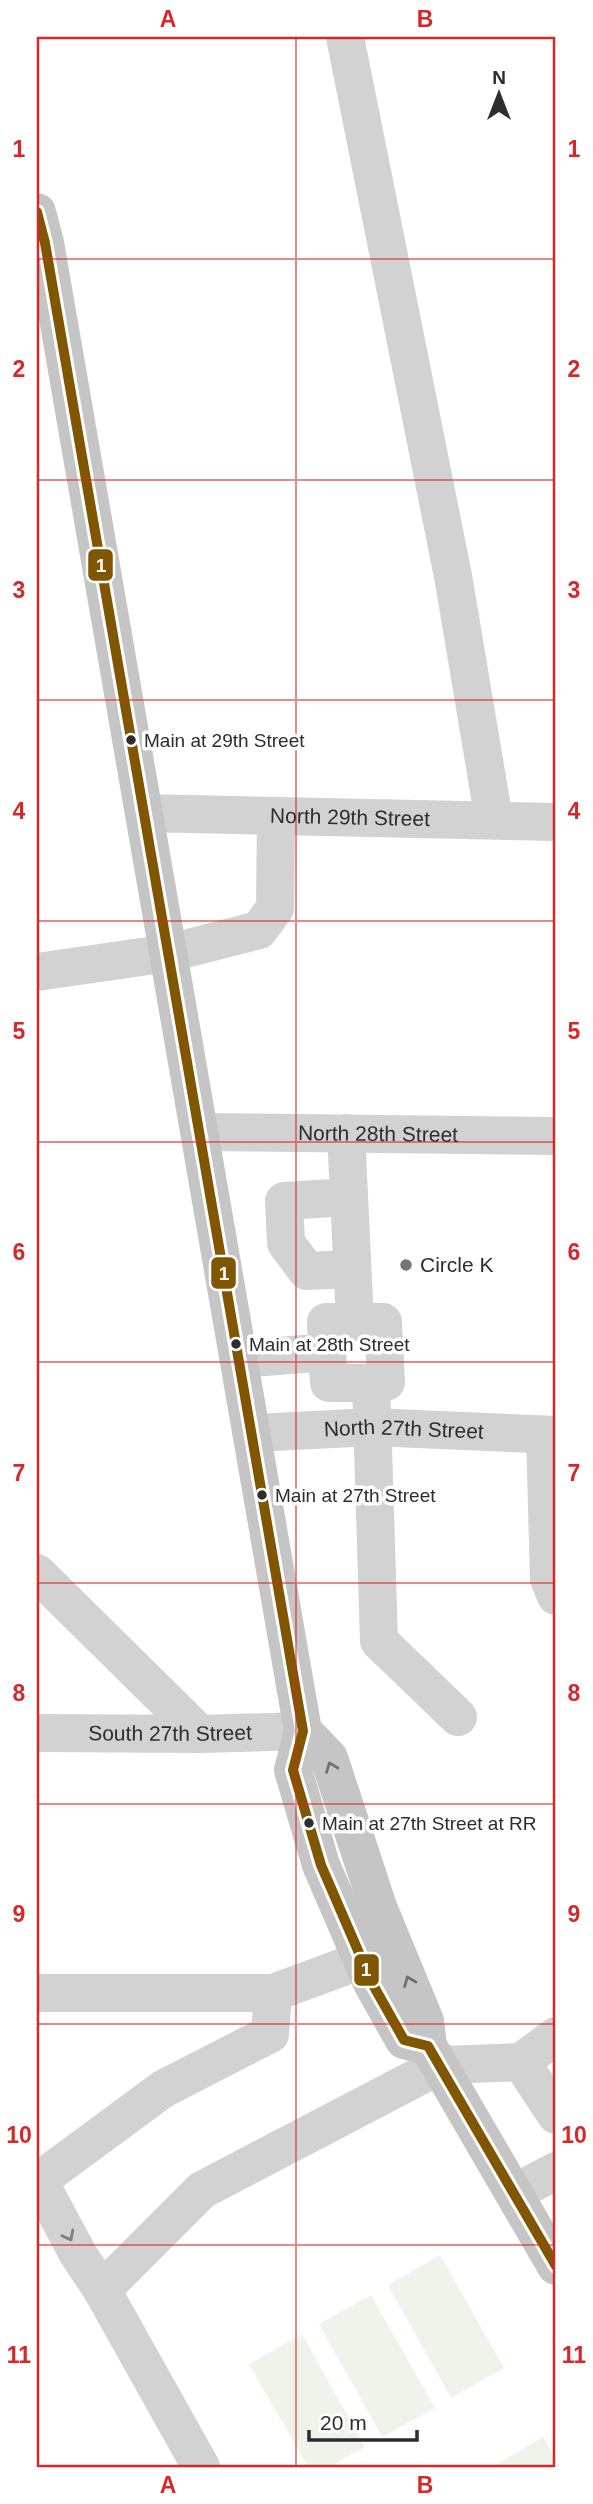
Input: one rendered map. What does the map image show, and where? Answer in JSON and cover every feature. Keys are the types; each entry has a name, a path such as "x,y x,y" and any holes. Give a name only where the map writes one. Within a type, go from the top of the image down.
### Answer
{"main road":[{"path":"37,212 241,1359 303,1731 293,1770 321,1865 362,1960 404,2040 434,2056"},
{"path":"303,1731 329,1758 378,1907 426,2024 434,2056 556,2266"}],"street":[{"path":"345,37 448,550 494,820"},
{"name":"North 29th Street","path":"144,813 556,822"},
{"path":"37,972 169,953 259,930 275,908 276,816"},
{"name":"North 28th Street","path":"201,1132 556,1136"},
{"path":"346,1133 355,1322"},
{"path":"349,1196 284,1201 286,1243 307,1271 352,1269"},
{"path":"326,1322 355,1322 383,1322 386,1382 329,1383 326,1322"},
{"path":"241,1359 327,1352"},
{"path":"372,1383 380,1641 458,1717"},
{"name":"North 27th Street","path":"252,1433 372,1427 551,1435"},
{"path":"551,1435 549,1579 556,1596"},
{"path":"37,1573 200,1734"},
{"name":"South 27th Street","path":"37,1733 200,1734 303,1731"},
{"path":"37,1993 273,1993 362,1960"},
{"path":"201,2467 38,2181 163,2090 270,2034 273,1993"},
{"path":"102,2290 202,2190 434,2056 521,2062 556,2036"},
{"path":"521,2062 556,2115"},
{"path":"514,2193 556,2171"}],"shaded area":[{"path":"440,2255 504,2368 451,2398 388,2285"},
{"path":"371,2295 435,2408 382,2437 319,2324"},
{"path":"302,2334 365,2447 329,2467 308,2467 249,2364"},
{"path":"543,2437 556,2460 556,2467 492,2467"}],"transit line":[{"name":"1","path":"37,212 45,243 303,1731 293,1770 321,1865 372,1983 404,2040 428,2046 556,2266"}],"place":[{"name":"Main at 29th Street","path":"131,740"},
{"name":"Circle K","path":"406,1265"},
{"name":"Main at 28th Street","path":"236,1344"},
{"name":"Main at 27th Street","path":"262,1495"},
{"name":"Main at 27th Street at RR","path":"309,1823"}]}
